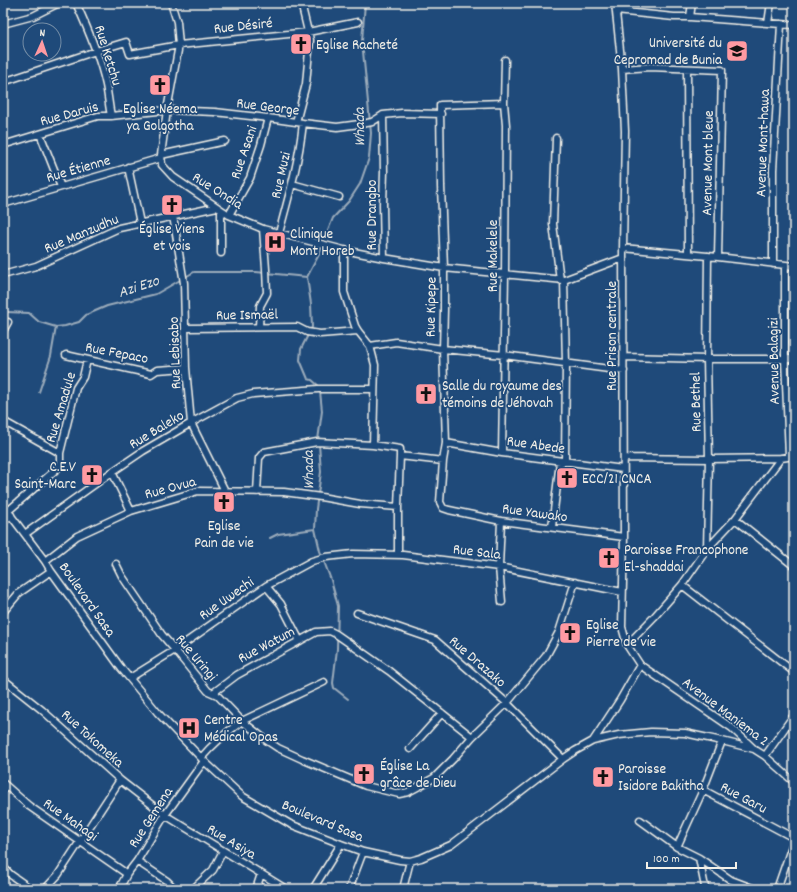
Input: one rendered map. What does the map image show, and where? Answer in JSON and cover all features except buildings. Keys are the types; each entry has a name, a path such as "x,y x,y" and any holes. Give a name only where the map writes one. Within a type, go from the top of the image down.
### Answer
{"street":[{"path":"3,24 33,16 60,3"},
{"name":"Rue Ketchu","path":"76,3 88,28 96,51 106,85 111,116"},
{"path":"161,156 167,110 179,45 177,22 171,3"},
{"path":"296,122 306,84 310,40 301,3"},
{"name":"Rue Prison centrale","path":"615,3 622,69 625,131 623,248 624,537 622,627 627,645 640,665"},
{"path":"690,17 692,3"},
{"path":"768,23 771,3"},
{"path":"616,11 674,17 794,25"},
{"name":"Rue Désiré","path":"96,51 126,42 130,54 179,45 308,32 358,22"},
{"name":"Avenue Mont-hawa","path":"773,264 773,170 781,24"},
{"path":"3,82 96,51"},
{"name":"Rue Makelele","path":"502,453 505,275 505,60"},
{"path":"622,69 650,67 687,68 688,253"},
{"name":"Avenue Mont bleue","path":"687,68 722,70 718,257"},
{"name":"Rue Kipepe","path":"443,508 440,502 446,443 442,349 444,268 440,105 504,103"},
{"name":"Rue George","path":"167,110 215,112 337,127 369,123 383,115"},
{"name":"Rue Daruis","path":"3,145 98,116 167,110"},
{"path":"383,115 402,112 441,114"},
{"name":"Rue Drangbo","path":"383,115 384,258"},
{"name":"Rue Asani","path":"229,215 250,178 268,118"},
{"name":"Rue Muzi","path":"279,233 292,184 303,123"},
{"path":"40,134 61,187"},
{"path":"552,528 563,461 566,363 562,280 553,224 556,138"},
{"name":"Rue Étienne","path":"3,204 161,156 226,142"},
{"name":"Rue Ondia","path":"161,156 162,165 173,177 229,215 264,229 344,250 384,258 444,268 562,280"},
{"path":"128,167 140,223"},
{"path":"292,184 339,197"},
{"path":"219,208 221,253"},
{"name":"Rue Manzudhu","path":"3,275 36,266 119,228 219,208"},
{"name":"Rue Lebisabo","path":"173,216 184,283 186,368 191,422"},
{"path":"259,327 260,306 267,293 264,229"},
{"path":"623,248 688,253 794,266"},
{"name":"Rue Drangbo","path":"344,250 344,292 358,332 370,346 375,365 373,445"},
{"name":"Rue Bethel","path":"707,549 709,459 707,359 708,256"},
{"path":"562,280 623,258"},
{"name":"Avenue Balagizi","path":"786,265 785,359 791,456"},
{"path":"3,331 8,322"},
{"name":"Rue Ismaël","path":"186,328 297,326 310,332 320,334 358,332"},
{"path":"370,346 396,342 624,371"},
{"name":"Rue Fepaco","path":"66,356 151,374 157,370 186,368"},
{"path":"624,357 794,359"},
{"name":"Rue Amadule","path":"3,522 10,513 60,466 60,453 76,388 83,377 87,360"},
{"name":"Rue Baleko","path":"26,534 143,451 191,422 237,398 253,394 320,390 374,389"},
{"path":"3,421 60,453"},
{"path":"191,422 225,491"},
{"path":"257,492 259,458 264,452 319,442 373,445 400,449 398,555"},
{"name":"Rue Abede","path":"446,443 502,453 623,469"},
{"path":"400,456 443,461"},
{"path":"624,458 709,459 781,458 791,456 794,461"},
{"path":"627,645 682,585 707,549 735,519 781,458"},
{"path":"112,472 131,511"},
{"name":"Rue Ovua","path":"45,561 77,536 131,511 198,490 284,492 360,504 398,507"},
{"name":"Boulevard Sasa","path":"3,505 26,534 121,668 158,713 202,759 242,796 290,824 363,852 410,861 421,858 450,845 563,759 593,741 619,735 651,732 685,733 754,749"},
{"name":"Rue Yawako","path":"443,508 501,521 624,537"},
{"path":"735,519 794,566"},
{"path":"501,521 499,567 502,602"},
{"name":"Rue Sala","path":"323,558 353,554 398,555 499,567 622,592"},
{"name":"Rue Uwechi","path":"130,678 175,650 266,586 312,561 323,558"},
{"name":"Rue Uringi","path":"116,564 122,576 162,635 208,691 216,695 242,721 278,748 366,786 399,794 408,792 434,778 472,737 507,703 546,656 559,632 575,582"},
{"path":"3,612 19,593 52,571"},
{"path":"682,585 794,672"},
{"path":"266,586 281,604 300,641"},
{"name":"Rue Drazako","path":"357,613 435,640 507,703 563,759"},
{"name":"Rue Watum","path":"213,693 237,675 316,632 330,631 389,671 442,713"},
{"name":"Boulevard Sasa","path":"593,741 620,700 640,665"},
{"name":"Avenue Maniema 2","path":"640,665 732,728 754,749 765,756 794,782"},
{"name":"Rue Tokomeka","path":"3,679 42,710 120,780 165,816"},
{"name":"Rue Gemena","path":"119,889 127,874 137,862 165,816 210,748 242,721 324,682"},
{"path":"410,749 442,713 472,737"},
{"path":"765,756 794,715"},
{"path":"677,847 703,790 722,741"},
{"path":"45,889 58,875 120,780"},
{"name":"Rue Mahagi","path":"3,783 29,806 127,874"},
{"name":"Rue Garu","path":"703,790 794,839"},
{"name":"Rue Asiya","path":"165,816 286,889"},
{"path":"640,820 677,847 699,858 732,880 755,889"},
{"path":"777,889 794,839"},
{"path":"313,889 341,844"},
{"path":"193,889 213,870 223,851"},
{"path":"349,889 363,852"},
{"path":"699,858 705,887 704,889"},
{"path":"405,887 410,861"},
{"path":"137,862 167,881 175,889"},
{"path":"3,867 11,875 31,889"},
{"path":"256,889 261,874"}],"waterway":[{"name":"Whada","path":"325,238 333,218 349,201 360,184 369,158 371,133 362,41 365,3"},
{"name":"Whada","path":"320,387 312,380 308,379 300,360 301,349 312,327 311,304 307,277 323,247"},
{"name":"Azi Ezo","path":"7,312 29,313 39,322 56,327 65,326 79,322 86,315 107,306 156,294 194,272 256,272 307,277"},
{"path":"39,392 51,356 56,327"},
{"name":"Whada","path":"318,440 322,411 320,391"},
{"name":"Whada","path":"319,444 321,472 315,529 320,551 331,580 338,606 337,649 333,683 334,688 348,699"},
{"path":"270,538 278,534 315,529"},
{"path":"230,889 232,884"}],"place":[{"name":"Eglise Racheté","path":"301,44"},
{"name":"Université du Cepromad de Bunia","path":"737,51"},
{"name":"Eglise Néema ya Golgotha","path":"160,85"},
{"name":"Église Viens et vois","path":"172,205"},
{"name":"Clinique Mont Horeb","path":"275,242"},
{"name":"Salle du royaume des témoins de Jéhovah","path":"426,394"},
{"name":"C.E.V Saint-Marc","path":"92,475"},
{"name":"ECC/21 CNCA","path":"567,478"},
{"name":"Eglise Pain de vie","path":"224,502"},
{"name":"Paroisse Francophone El-shaddai","path":"609,558"},
{"name":"Eglise Pierre de vie","path":"570,633"},
{"name":"Centre Médical Opas","path":"189,728"},
{"name":"Église La grâce de Dieu","path":"364,774"},
{"name":"Paroisse Isidore Bakitha","path":"603,777"}]}
